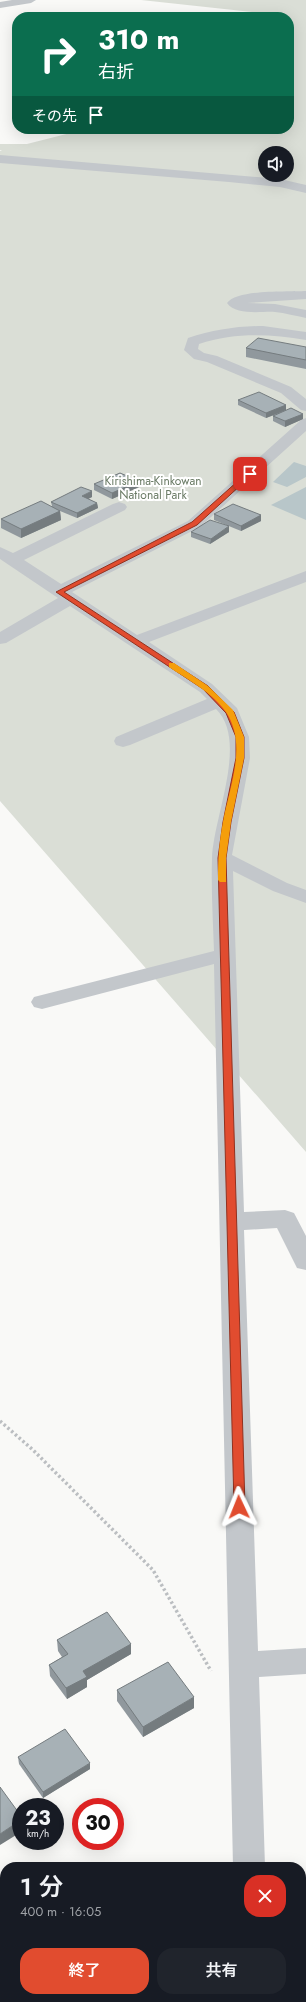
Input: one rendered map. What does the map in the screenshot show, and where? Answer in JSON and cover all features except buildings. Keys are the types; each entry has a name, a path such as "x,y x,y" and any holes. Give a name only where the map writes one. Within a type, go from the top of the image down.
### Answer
{"street":[{"path":"0,5 32,0"},
{"path":"0,160 229,178 280,183 306,189"},
{"path":"306,295 247,298 234,303 245,307 275,308 306,314"},
{"path":"306,336 268,330 214,334 193,341 191,350 199,356 212,359 286,390 306,407"},
{"path":"0,639 64,596 194,524 306,423"},
{"path":"6,556 119,507"},
{"path":"6,556 64,596 136,641 206,688 230,712 240,737 240,758 227,822 222,858 249,1862"},
{"path":"136,641 306,576"},
{"path":"123,741 219,701"},
{"path":"222,858 280,887 306,897"},
{"path":"42,1002 224,954"},
{"path":"232,1222 285,1219 306,1261"},
{"path":"244,1675 306,1661"}],"path":[{"path":"0,1422 33,1450 153,1570 212,1674 244,1675"}],"green space":[{"name":"Kirishima-Kinkowan National Park","path":"141,0 306,0 306,1152 0,801 0,151 2,150 0,150 0,144 27,144 66,134 294,134 294,12 252,12"}],"shaded area":[{"path":"294,462 306,466 306,477 287,487 273,482"},
{"path":"306,487 306,520 271,505"}],"slow traffic":[{"path":"172,665 206,688 230,712 240,737 240,758 227,822 222,858 223,880"}],"route":[{"path":"239,1507 222,858 227,822 240,758 240,737 230,712 206,688 59,592 160,543 194,524 250,474"}]}
